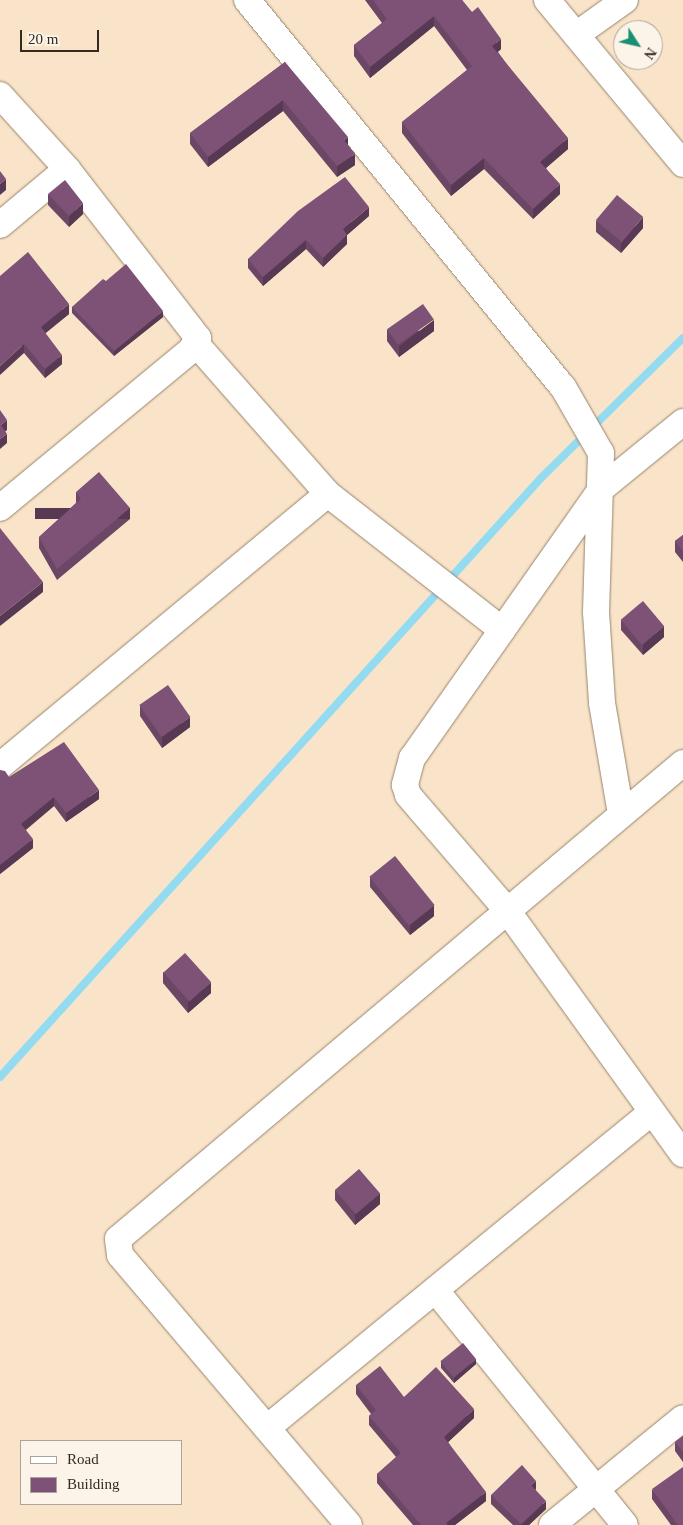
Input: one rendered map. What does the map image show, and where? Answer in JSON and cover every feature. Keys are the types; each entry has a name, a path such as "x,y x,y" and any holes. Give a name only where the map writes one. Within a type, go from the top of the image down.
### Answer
{"street":[{"path":"247,0 563,387 601,452 602,488 596,529 597,621 602,703 621,814"},
{"path":"548,0 683,164"},
{"path":"576,36 624,0"},
{"path":"0,95 67,169 196,332 196,344 328,494 502,630"},
{"path":"0,225 67,169"},
{"path":"0,508 196,344"},
{"path":"683,422 602,488 412,758 405,785 408,795 506,909 650,1113 683,1154"},
{"path":"0,766 328,494"},
{"path":"349,1525 120,1255 118,1239 506,909 683,763"},
{"path":"267,1428 437,1292 650,1113"},
{"path":"437,1292 625,1525"},
{"path":"552,1525 594,1488 683,1418"}],"building":[{"path":"373,0 462,0 472,12 478,7 501,39 492,46 568,138 540,162 560,184 533,209 484,158 451,185 402,122 472,66 434,16 370,67 354,45 387,19"},
{"path":"285,62 348,137 344,140 355,154 337,166 283,100 208,157 190,133"},
{"path":"0,171 6,179 0,184"},
{"path":"345,177 369,207 343,229 347,235 323,258 306,240 263,277 248,259 298,211"},
{"path":"65,180 83,203 69,216 48,194"},
{"path":"617,195 643,217 622,242 596,220"},
{"path":"28,252 69,304 41,327 62,355 45,369 24,344 0,366 0,276"},
{"path":"126,264 163,311 114,351 72,307 103,279 106,281"},
{"path":"423,304 434,320 398,345 387,329"},
{"path":"0,410 7,420 1,425 7,434 0,439"},
{"path":"99,472 130,508 57,569 39,537 81,499 76,492"},
{"path":"0,528 43,582 0,616"},
{"path":"683,535 683,551 675,541"},
{"path":"643,601 664,626 642,645 621,620"},
{"path":"168,685 190,717 162,737 139,705"},
{"path":"64,742 99,790 66,813 54,797 21,824 33,839 0,865 0,770 5,771 9,777"},
{"path":"395,856 435,905 409,926 369,877"},
{"path":"185,953 211,982 190,1001 163,972"},
{"path":"359,1169 380,1193 356,1214 335,1190"},
{"path":"463,1343 476,1359 454,1378 440,1361"},
{"path":"380,1366 404,1397 436,1367 474,1409 444,1437 486,1492 446,1523 448,1525 421,1525 377,1474 401,1453 369,1416 376,1410 356,1385"},
{"path":"683,1436 683,1452 675,1442"},
{"path":"522,1465 536,1481 531,1485 546,1501 521,1524 491,1495"},
{"path":"683,1467 683,1525 678,1525 652,1489"}],"waterway":[{"path":"0,1077 541,478 683,338"}]}
